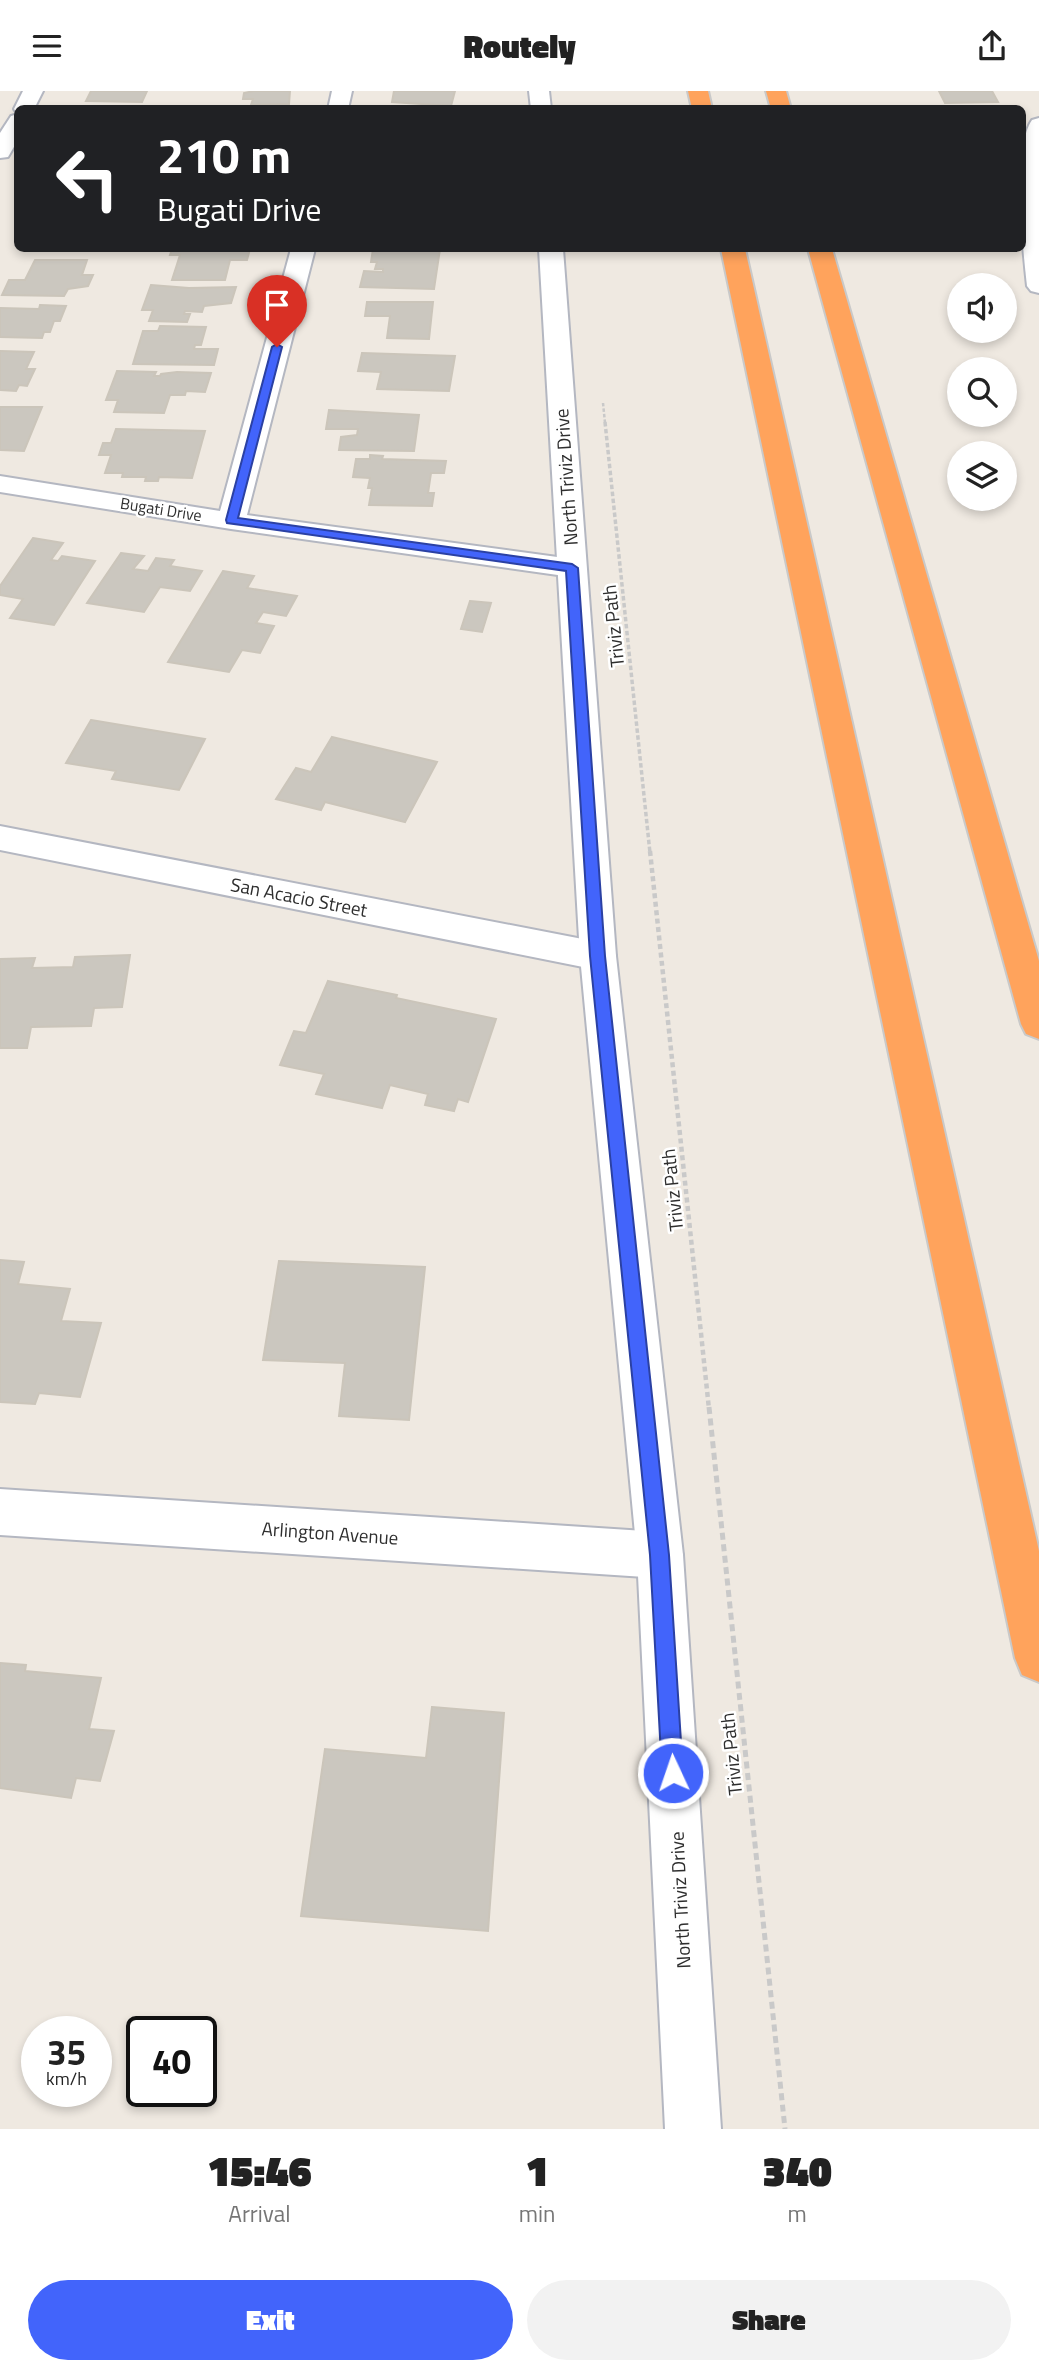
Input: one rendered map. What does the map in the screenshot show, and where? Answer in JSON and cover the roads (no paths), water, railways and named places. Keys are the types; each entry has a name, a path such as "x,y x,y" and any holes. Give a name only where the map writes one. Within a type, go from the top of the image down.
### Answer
{"highway":[{"path":"734,252 1039,1658"},
{"path":"821,252 1039,1024"}],"street":[{"path":"1039,124 1030,161 1029,193 1039,286"},
{"path":"0,151 14,127"},
{"path":"231,520 302,252"},
{"name":"North Triviz Drive","path":"551,252 598,956 660,1555 693,2129"},
{"name":"Bugati Drive","path":"0,484 572,568"},
{"name":"San Acacio Street","path":"0,838 598,956"},
{"name":"Arlington Avenue","path":"0,1512 660,1555"}]}
